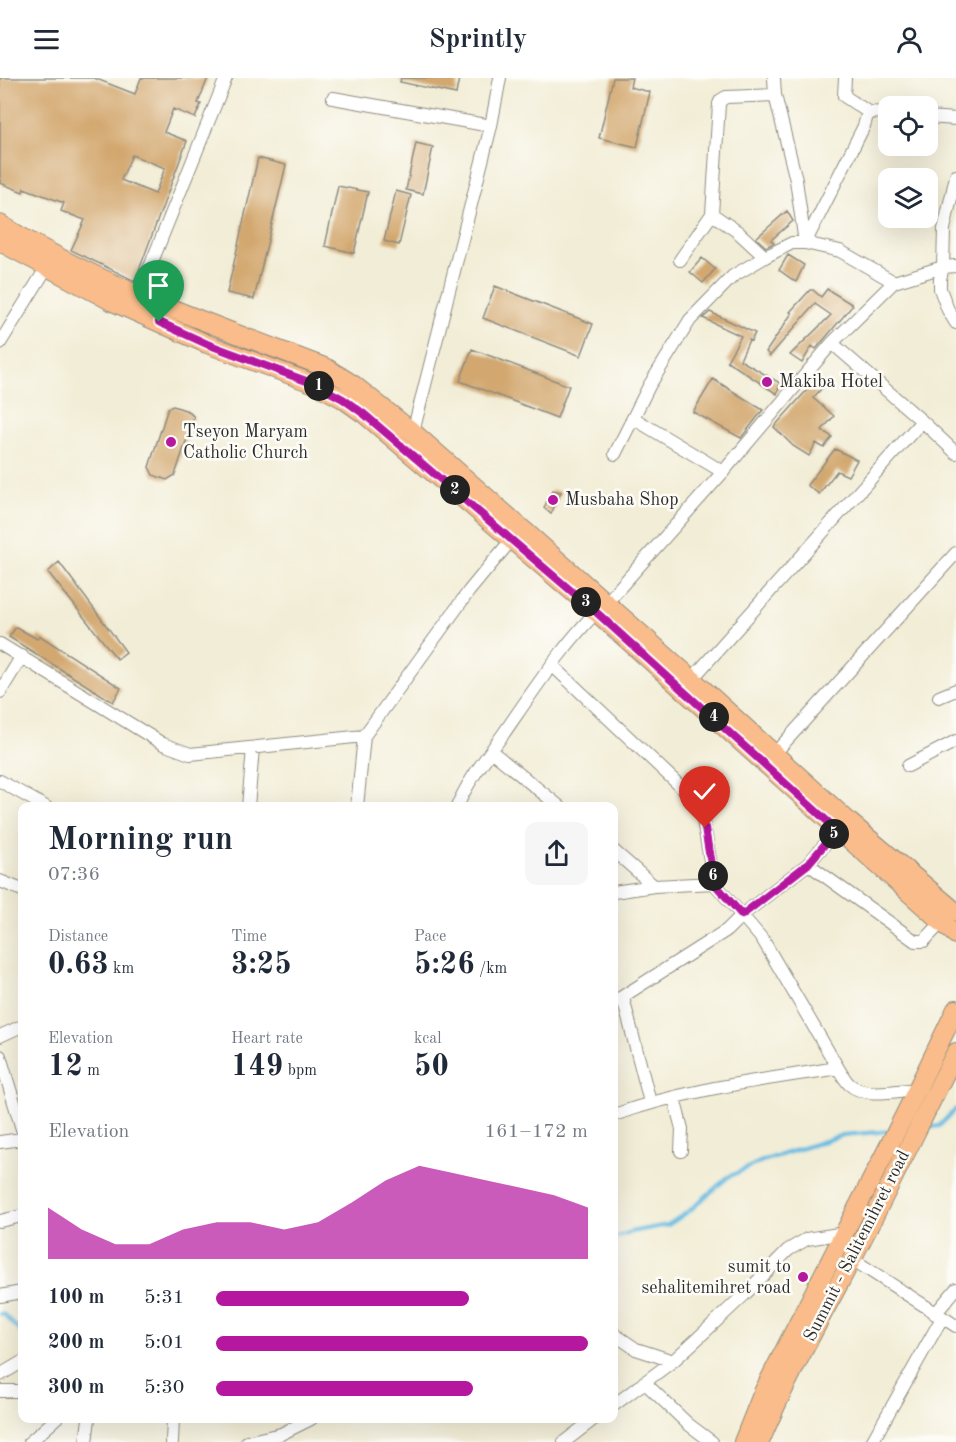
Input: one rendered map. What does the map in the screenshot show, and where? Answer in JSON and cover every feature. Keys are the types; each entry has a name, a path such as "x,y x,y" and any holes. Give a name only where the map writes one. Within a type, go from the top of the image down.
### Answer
{"main road":[{"path":"0,224 70,262 139,294 327,368 354,385 413,432 837,830 956,935"},
{"path":"0,242 111,301 207,344 317,385 343,399 391,435 512,539 692,679 846,819 956,912"},
{"path":"207,344 214,324"},
{"path":"743,1442 763,1392 816,1309 845,1233 899,1146 905,1114 924,1095 956,1009"},
{"name":"Summit - Salitemihret road","path":"760,1442 816,1309 852,1259 899,1146 924,1095 956,1052"}],"street":[{"path":"139,294 226,78"},
{"path":"413,432 491,126 500,78"},
{"path":"774,78 775,95 796,180 805,243"},
{"path":"845,78 844,96 868,112 878,112"},
{"path":"680,260 712,214 721,100 726,97 775,95"},
{"path":"333,98 491,126"},
{"path":"805,243 864,126 868,112"},
{"path":"938,118 956,119"},
{"path":"956,176 944,230 950,267 940,279 940,289 956,323"},
{"path":"712,214 738,232 765,257"},
{"path":"615,454 649,386 690,320 733,276 792,243 805,243 840,250 894,282"},
{"path":"0,343 47,267"},
{"path":"460,802 463,793 491,751 552,665 723,472 832,343 894,282 950,267"},
{"path":"832,343 956,453"},
{"path":"633,418 723,472"},
{"path":"692,679 922,421"},
{"path":"357,802 364,736 469,591 512,539"},
{"path":"775,753 956,553"},
{"path":"0,644 170,747 190,754 364,736"},
{"path":"0,692 22,656"},
{"path":"552,665 697,802 702,814 714,883 763,940 838,1068 850,1084 861,1091 924,1095"},
{"path":"939,697 956,690"},
{"path":"908,766 956,741"},
{"path":"248,802 253,748"},
{"path":"491,751 554,802"},
{"path":"0,782 36,802"},
{"path":"650,1102 618,1000 727,930 742,915 808,864 837,830"},
{"path":"618,854 654,886"},
{"path":"808,864 915,941 924,941 941,923"},
{"path":"0,881 18,888"},
{"path":"618,891 654,886 714,883"},
{"path":"0,1036 18,1028"},
{"path":"0,1056 5,1087 18,1119"},
{"path":"618,1114 650,1102 838,1068"},
{"path":"674,1098 682,1129 681,1151"},
{"path":"0,1142 18,1140"},
{"path":"0,1221 18,1217"},
{"path":"618,1401 673,1360 745,1294 788,1250 807,1239 845,1233"},
{"path":"852,1259 956,1326"},
{"path":"872,1442 938,1316 956,1289"},
{"path":"0,1296 18,1293"},
{"path":"618,1337 636,1349 673,1360"},
{"path":"0,1375 18,1364"},
{"path":"644,1382 688,1424 712,1442"},
{"path":"0,1391 18,1391"},
{"path":"30,1442 51,1423"},
{"path":"86,1442 88,1423"},
{"path":"172,1442 173,1423"},
{"path":"247,1442 280,1434 303,1423"},
{"path":"564,1442 589,1423"}],"building":[{"path":"0,78 94,78 135,94 141,78 208,78 195,118 173,109 164,132 187,141 135,281 71,250 85,220 61,211 64,203 24,188 23,192 0,183","holes":["132,155 165,168 155,194 121,180"]},
{"path":"401,78 459,78 456,94 400,82"},
{"path":"613,78 632,78 630,87 650,92 637,147 599,138"},
{"path":"416,143 433,147 423,194 406,190"},
{"path":"258,158 286,165 254,299 227,293"},
{"path":"338,186 368,192 354,253 325,246"},
{"path":"396,191 411,195 399,245 384,241"},
{"path":"787,211 793,221 771,240 774,243 766,247 756,238"},
{"path":"788,255 804,265 796,282 779,270"},
{"path":"702,258 715,269 703,283 690,272"},
{"path":"495,286 593,324 581,356 483,318"},
{"path":"827,289 853,305 816,349 812,346 802,363 790,355 831,315 815,304 770,356 766,352 792,313 790,312 810,290 821,297"},
{"path":"710,312 755,333 751,341 749,340 740,360 780,383 777,394 727,361 741,336 703,318"},
{"path":"472,349 569,386 557,418 460,381"},
{"path":"713,379 763,410 741,438 693,412"},
{"path":"815,381 822,388 813,398 834,416 822,430 832,437 824,448 816,443 809,456 793,446 774,427"},
{"name":"Tseyon Maryam Catholic Church","path":"173,406 188,411 194,417 175,475 167,480 153,475 149,467 168,408"},
{"path":"835,449 857,460 848,476 837,471 819,494 807,485"},
{"name":"Musbaha Shop","path":"552,490 561,492 551,514 544,508"},
{"path":"59,562 126,652 117,659 48,572"},
{"path":"16,627 37,639 39,635 121,688 113,702 9,637"}],"waterway":[{"path":"925,1128 939,1126 956,1109"},
{"path":"618,1236 668,1225 689,1211 728,1177 762,1161 843,1135 891,1131"},
{"path":"0,1314 4,1314 18,1330"}],"place":[{"name":"Makiba Hotel","path":"767,382"},
{"name":"Tseyon Maryam Catholic Church","path":"171,442"},
{"name":"Musbaha Shop","path":"553,500"},
{"name":"sumit to sehalitemihret road","path":"803,1277"}],"route":[{"path":"159,322 207,344 317,385 364,414 596,612 837,830 808,864 742,915 714,883 705,828"}]}
